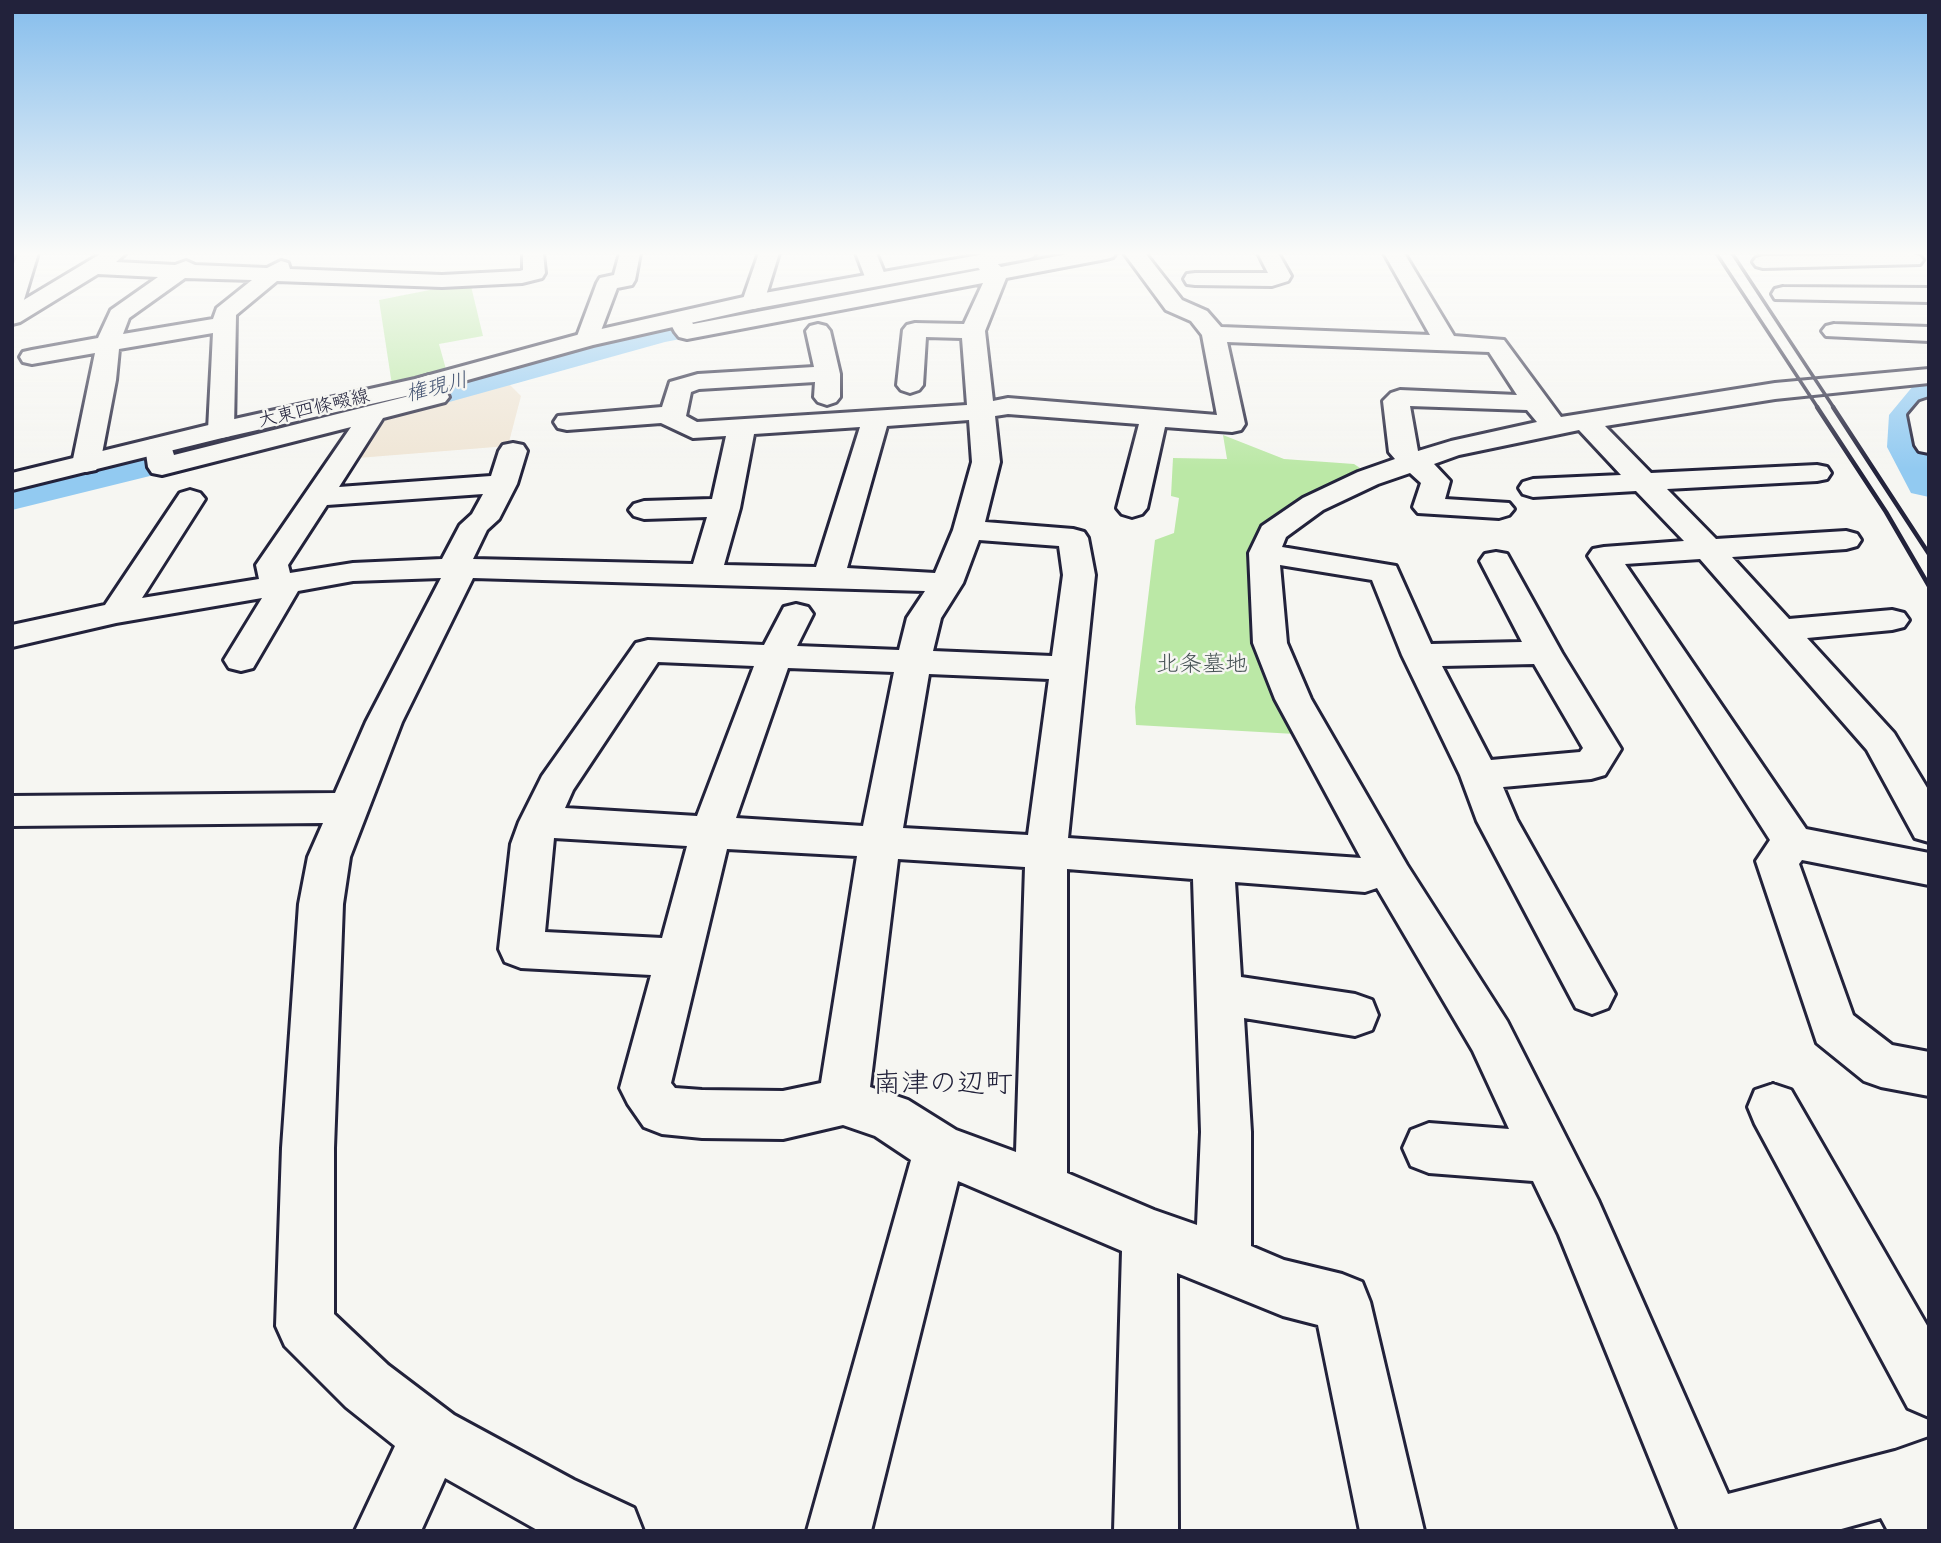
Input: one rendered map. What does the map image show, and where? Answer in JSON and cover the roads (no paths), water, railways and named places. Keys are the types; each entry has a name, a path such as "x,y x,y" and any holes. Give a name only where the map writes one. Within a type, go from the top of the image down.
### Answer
{"main road":[{"path":"86,464 104,380 108,344 115,325"},
{"path":"32,357 217,325"},
{"path":"221,430 223,325"},
{"path":"588,339 593,325"},
{"name":"大東四條畷線","path":"12,482 86,464 160,453 221,430 431,388 588,339 683,325"},
{"path":"843,1102 880,842 913,664 924,618 947,583 968,530 986,462 979,409 974,325"},
{"path":"828,374 698,382 678,387 673,419 693,430 964,413 1008,406 1232,424 1213,334 1206,325"},
{"path":"1436,325 1446,343"},
{"path":"910,385 915,330 973,331"},
{"path":"818,331 828,374 827,420"},
{"path":"1833,331 1929,334"},
{"path":"1213,334 1496,345 1558,417 1643,483 1710,551 1781,630 1881,742 1929,827"},
{"path":"1916,1495 1711,1531 1579,1219 1490,1036 1392,877 1293,699 1270,643 1264,553 1273,531 1313,504 1368,478 1411,461 1558,417 1929,376"},
{"path":"160,453 372,415 431,388"},
{"path":"1499,509 1428,507 1436,481 1403,452 1396,401 1401,398 1558,417"},
{"path":"1929,407 1922,415 1929,445"},
{"path":"567,422 673,414"},
{"path":"281,583 272,565 372,415"},
{"path":"829,577 876,418"},
{"path":"1132,508 1154,419"},
{"path":"705,575 725,508 742,426"},
{"path":"513,451 503,484 485,519 475,525 384,722 329,857 321,904 308,1149 305,1326 367,1387 432,1437 551,1503 611,1531"},
{"path":"1533,488 1817,473"},
{"path":"316,497 503,484"},
{"path":"116,613 190,499"},
{"path":"644,510 725,508"},
{"path":"968,530 1073,538 1079,575 1046,852 1041,1188"},
{"path":"1846,540 1604,556 1793,842 1929,869"},
{"path":"1264,553 1385,573 1419,655 1479,775 1497,821 1592,994"},
{"path":"1479,775 1591,765 1602,749 1545,653 1496,561"},
{"path":"12,636 116,613 353,572 457,568 829,577 947,583"},
{"path":"241,660 281,583"},
{"path":"796,614 775,656 710,832 645,1088 662,1110 702,1114 783,1115 843,1102 890,1117 940,1149 1041,1188 1150,1236 1223,1262 1283,1288 1342,1302 1392,1531"},
{"path":"1781,630 1892,620"},
{"path":"678,958 521,949 532,844 539,822 556,786 648,651 913,664 1070,668"},
{"path":"1419,655 1545,653"},
{"path":"12,811 349,808"},
{"path":"539,822 1046,852 1365,875"},
{"path":"1793,842 1776,861 1834,1028 1881,1065 1929,1074"},
{"path":"1213,865 1226,1132 1223,1262"},
{"path":"1219,993 1355,1015"},
{"path":"1773,1107 1929,1387"},
{"path":"1429,1148 1547,1157"},
{"path":"839,1531 940,1149"},
{"path":"1146,1531 1150,1236"},
{"path":"387,1531 432,1437"}],"waterway":[{"name":"権現川","path":"14,495 158,457 426,394 660,331 691,325"},
{"path":"1929,396 1912,415 1911,447 1929,482"}],"railway":[{"path":"1763,325 1818,408"},
{"path":"1779,325 1834,408"},
{"path":"1817,407 1886,512 1929,586"},
{"path":"1833,407 1929,554"}],"district":[{"name":"南津の辺町","path":"943,1085"}],"park label":[{"name":"北条墓地","path":"1202,665"}]}
